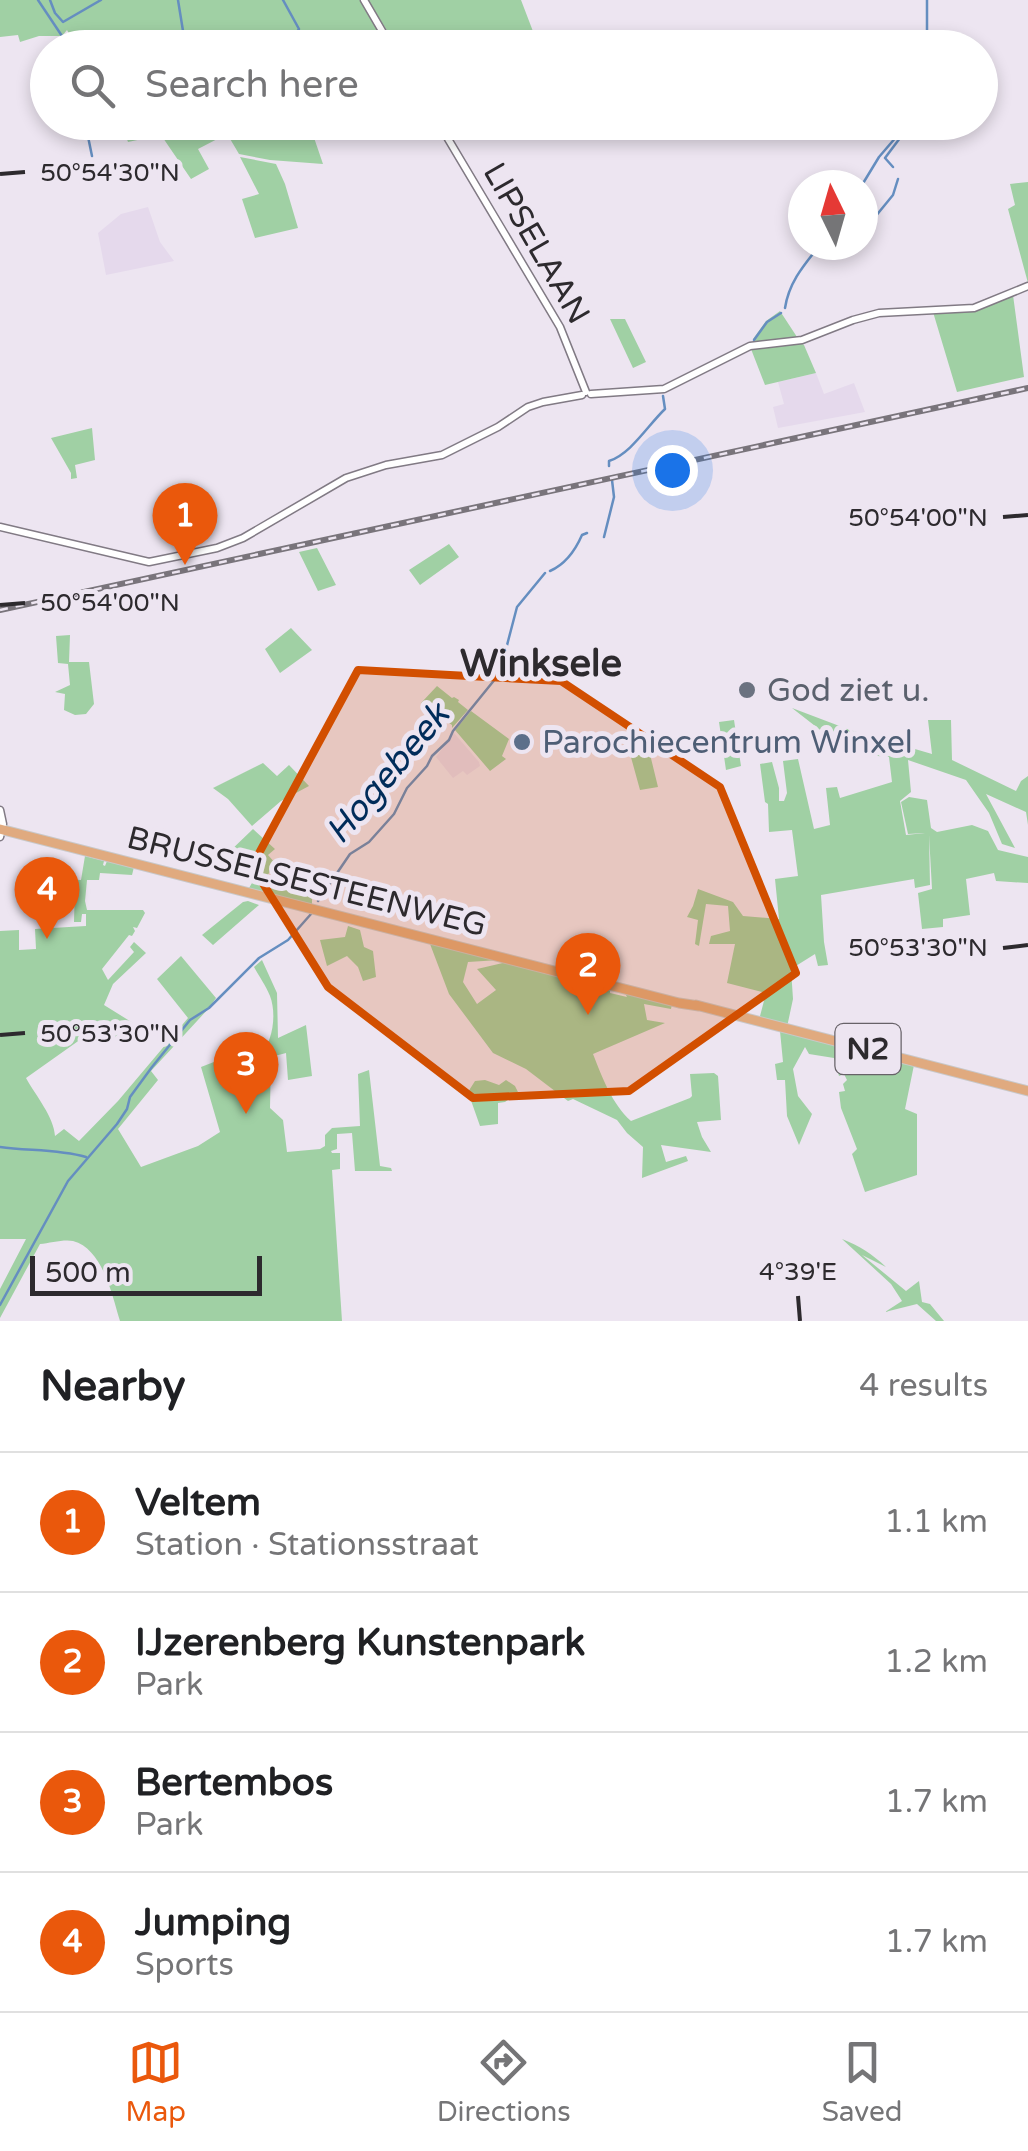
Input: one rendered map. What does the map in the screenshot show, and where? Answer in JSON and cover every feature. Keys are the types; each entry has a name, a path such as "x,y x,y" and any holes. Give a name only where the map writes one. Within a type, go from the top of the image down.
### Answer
{"main road":[{"name":"BRUSSELSESTEENWEG","path":"1,832 1028,1091"}],"street":[{"path":"364,0 382,30"},
{"name":"LIPSELAAN","path":"449,140 562,331 586,394"},
{"path":"0,527 149,562 217,548 237,541 346,478 373,468 442,455 498,427 528,406 586,394 664,389 750,346 802,340 869,315 974,308 1028,286"},
{"path":"0,810 1,832"}],"highlighted area":[{"path":"358,670 561,681 720,787 796,973 629,1091 473,1098 328,987 252,866"}],"shaded area":[{"path":"148,207 160,242 174,261 106,275 98,233 121,214"},
{"path":"816,373 824,394 854,383 865,412 778,428 773,407 784,404 778,382"},
{"path":"454,733 480,766 453,778 436,757"}],"green space":[{"path":"0,0 360,0 379,30 30,30 30,39 20,42 18,35 0,37"},
{"path":"368,0 521,0 532,30 489,30 387,30"},
{"path":"164,140 215,140 198,149 209,169 191,179"},
{"path":"231,140 315,140 323,164 270,160 239,154"},
{"path":"240,157 276,164 298,228 255,238 242,199 259,194"},
{"path":"1028,182 1028,283 1008,209 1015,205 1010,184"},
{"path":"1013,295 1024,377 957,392 933,312 975,310"},
{"path":"780,311 796,340 756,342 753,339 766,321"},
{"path":"610,319 625,319 646,362 633,368"},
{"path":"799,342 816,373 765,385 751,349"},
{"path":"92,428 95,460 75,465 77,478 71,479 51,438"},
{"path":"449,544 459,557 420,585 409,570"},
{"path":"317,548 336,585 318,591 299,552"},
{"path":"291,628 312,650 280,673 265,649"},
{"path":"70,635 69,662 89,662 94,704 86,714 64,710 65,694 55,692 70,685 68,664 58,663 56,636"},
{"path":"437,686 468,710 452,728 421,703"},
{"path":"792,708 932,754 928,720 951,720 952,760 1016,791 1028,776 1028,825 1026,812 986,794 1015,848 1002,844 989,813 966,780 908,760 911,792 900,801 906,835 925,833 908,834 901,802 909,797 927,800 931,828 937,832 972,825 988,831 998,850 1028,857 1028,883 996,881 994,873 966,879 970,915 943,919 943,927 922,929 918,893 932,889 929,835 930,885 915,888 914,879 821,895 828,965 818,966 815,954 791,969 793,999 787,1027 759,1020 766,993 727,983 735,944 709,944 711,936 730,931 728,906 706,904 699,946 695,944 698,920 687,917 698,889 733,902 743,916 779,919 775,879 798,876 792,830 769,832 760,764 772,762 779,801 784,801 787,793 783,761 798,759 814,829 830,825 826,788 837,787 840,798 892,782 889,757 832,752 828,736"},
{"path":"471,711 509,739 502,756 506,759 490,771 455,730"},
{"path":"734,720 741,766 726,770 719,722"},
{"path":"648,746 658,787 640,790 629,750"},
{"path":"263,763 277,776 289,765 309,786 281,801 252,826 213,788"},
{"path":"253,829 275,849 268,855 276,864 266,877 271,885 301,890 312,899 312,905 249,888 252,883 228,853"},
{"path":"85,856 104,861 105,866 107,861 134,867 132,875 100,873 99,880 87,880 87,910 145,913 137,928 133,927 132,936 102,969 108,980 134,952 130,947 134,942 146,953 113,984 104,1005 133,1023 121,1043 98,1027 26,1078 48,1114 55,1136 64,1129 79,1141 188,1018 157,979 181,956 216,998 151,1071 158,1080 118,1129 141,1167 198,1146 220,1132 201,1067 219,1060 227,1069 243,1064 258,1057 267,1045 272,1003 254,967 262,960 277,993 278,1038 306,1025 312,1076 288,1080 286,1053 271,1057 270,1108 283,1120 287,1152 320,1149 332,1128 360,1126 358,1074 369,1070 380,1166 392,1171 355,1171 352,1133 337,1134 337,1149 331,1151 340,1153 340,1169 332,1170 342,1321 120,1321 99,1263 92,1253 73,1241 40,1244 0,1318 0,1289 26,1239 0,1239 0,931 19,930 19,950 36,949 35,929 86,926 86,914 82,914 81,922 74,922 75,884 43,881 45,871 76,873 59,877 81,880"},
{"path":"243,902 259,905 213,945 202,935"},
{"path":"348,926 360,930 364,947 373,951 376,977 363,981 358,967 347,956 327,966 320,940 345,937"},
{"path":"430,944 499,960 468,962 463,982 477,1004 496,990 477,969 507,962 610,988 610,993 627,997 624,991 672,1004 671,1009 644,1004 647,1020 665,1023 593,1054 613,1098 631,1121 690,1098 690,1074 718,1076 721,1120 697,1122 711,1152 661,1145 666,1162 686,1156 688,1161 642,1178 643,1147 617,1120 573,1099 568,1101 526,1069 493,1053 449,994"},
{"path":"780,1031 914,1065 905,1109 917,1114 917,1175 865,1192 852,1154 857,1149 841,1108 839,1092 845,1091 843,1084 847,1080 844,1074 839,1076 834,1058 809,1054 805,1047 793,1069 798,1096 812,1114 799,1145 787,1116 785,1080 777,1080 775,1064 783,1062"},
{"path":"506,1080 518,1092 498,1103 498,1124 480,1126 468,1092 475,1081 499,1085"},
{"path":"842,1239 876,1258 886,1267 862,1255 906,1291 919,1281 922,1302 930,1304 944,1321 936,1321 917,1304 885,1312 902,1301 891,1284"}],"waterway":[{"path":"38,0 58,30"},
{"path":"50,0 63,22 101,0"},
{"path":"178,0 183,30"},
{"path":"283,0 298,30"},
{"name":"Hogebeek","path":"927,0 927,30"},
{"path":"89,140 92,156"},
{"name":"Hogebeek","path":"871,170 894,140"},
{"path":"893,167 885,158 898,140"},
{"path":"878,213 893,195 898,179"},
{"name":"Hogebeek","path":"785,308 794,282 808,260"},
{"name":"Hogebeek","path":"754,340 767,322 781,313"},
{"name":"Hogebeek","path":"609,466 609,461 632,446 665,409 663,396"},
{"name":"Hogebeek","path":"604,537 614,497 612,480"},
{"name":"Hogebeek","path":"550,571 565,561 587,533"},
{"name":"Hogebeek","path":"500,672 517,607 545,573"},
{"name":"Hogebeek","path":"318,901 350,854 369,842 394,814 407,788 496,678"},
{"name":"Hogebeek","path":"0,1305 68,1181 117,1124 130,1097 152,1067 190,1020 209,1008 259,958 288,940 311,914"},
{"path":"0,1147 86,1157"}],"railway":[{"path":"0,610 1028,388"}],"place":[{"name":"Veltem","path":"185,565"},
{"name":"God ziet u.","path":"747,690"},
{"name":"Parochiecentrum Winxel","path":"522,742"},
{"name":"Jumping","path":"47,939"},
{"name":"IJzerenberg Kunstenpark","path":"588,1015"},
{"name":"Bertembos","path":"246,1114"}],"district":[{"name":"Winksele","path":"541,663"}]}
